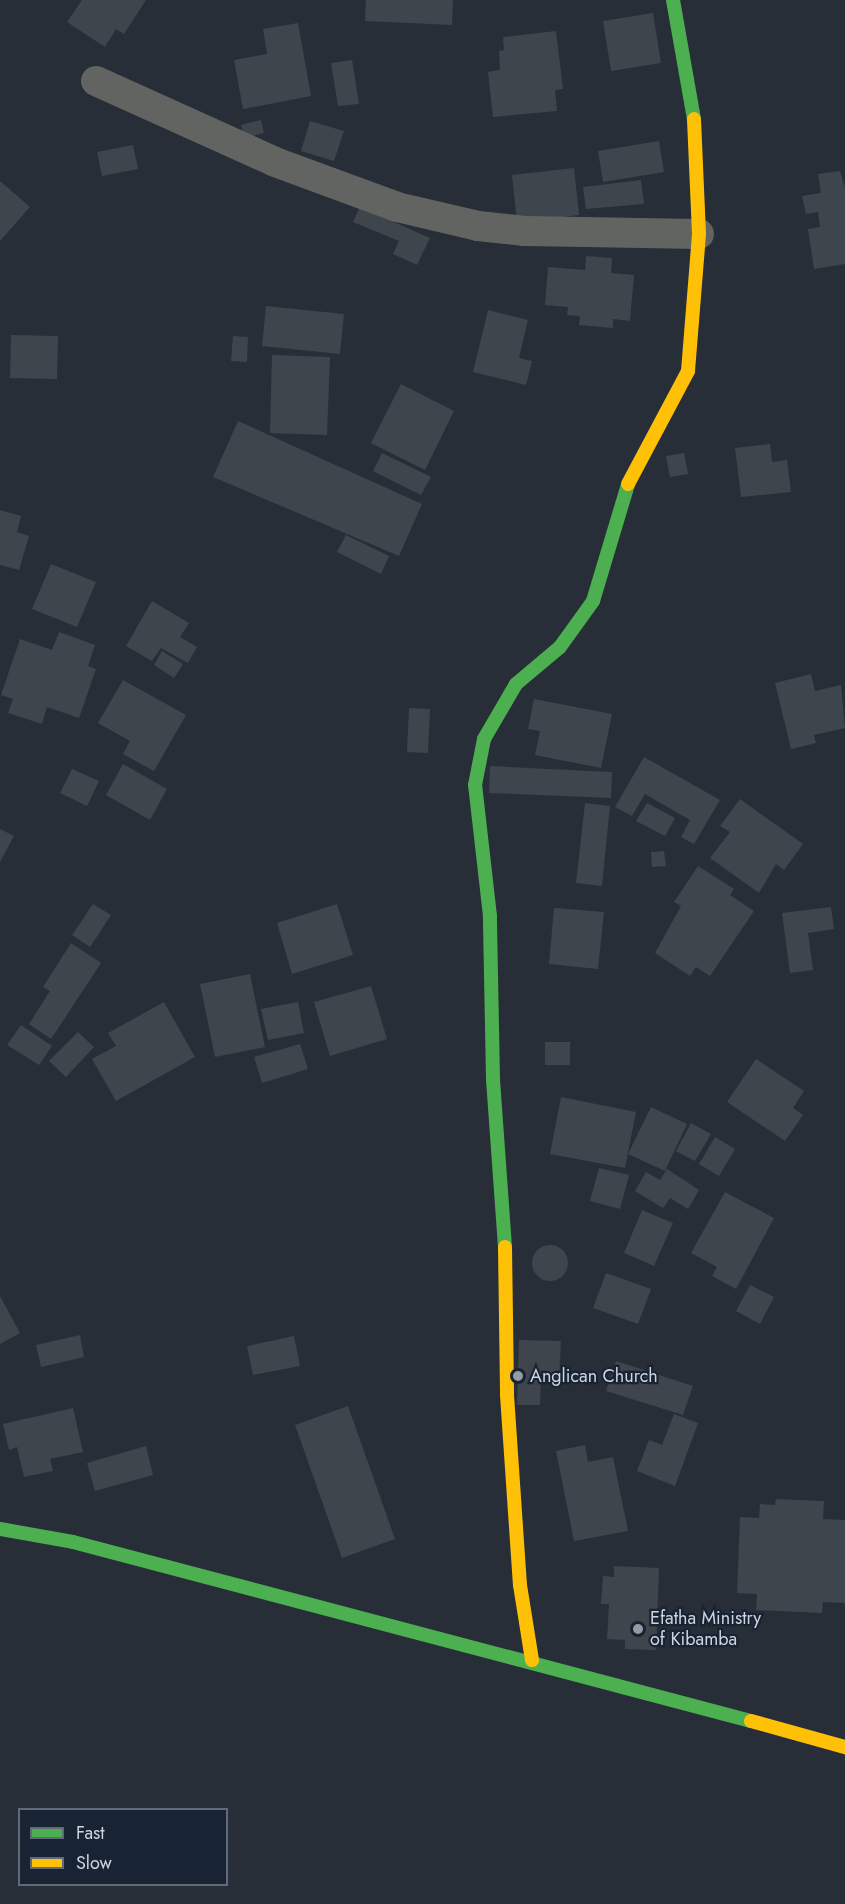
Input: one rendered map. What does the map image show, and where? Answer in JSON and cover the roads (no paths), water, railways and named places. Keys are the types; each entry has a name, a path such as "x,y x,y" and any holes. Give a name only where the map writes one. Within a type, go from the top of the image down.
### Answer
{"street":[{"path":"532,1660 520,1585 508,1407 505,1201 493,1079 490,916 475,785 484,739 516,684 560,647 593,601 612,528 633,470 688,371 699,234 694,111 673,0"},
{"path":"96,81 275,162 397,207 478,226 525,231 699,234"},
{"path":"0,1529 73,1542 532,1660 845,1747"}],"place":[{"name":"Anglican Church","path":"518,1376"},
{"name":"Efatha Ministry of Kibamba","path":"638,1629"}]}
